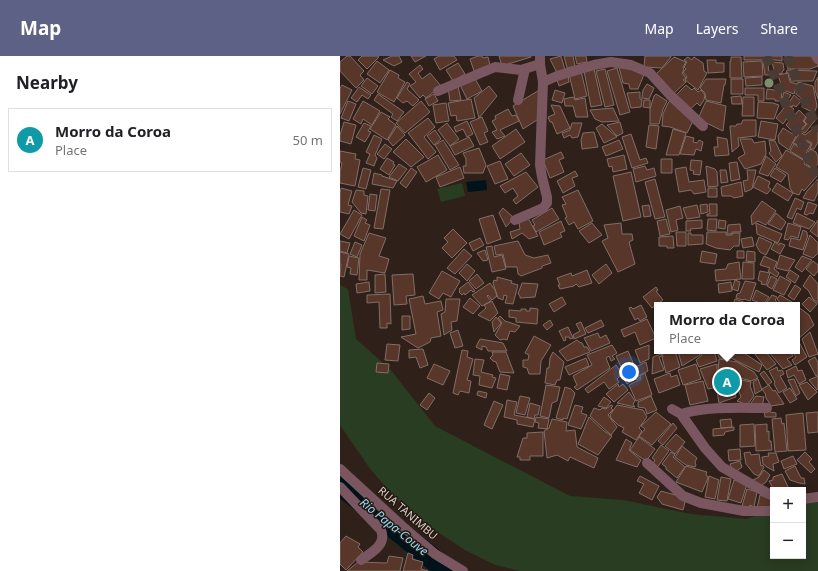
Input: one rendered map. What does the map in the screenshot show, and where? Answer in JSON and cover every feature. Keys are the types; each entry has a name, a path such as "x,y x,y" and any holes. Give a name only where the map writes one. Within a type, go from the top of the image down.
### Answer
{"street":[{"path":"438,91 496,67 521,70 540,60 543,82 540,165 547,203 543,208 515,220"},
{"path":"543,82 557,76 594,65 611,62 631,65 650,73 670,96 703,126"},
{"path":"518,100 525,69"},
{"path":"767,408 720,408 677,411 705,448 722,467 770,494"},
{"path":"647,463 683,496 700,503 744,511 770,511"},
{"name":"RUA TANIMBU","path":"340,469 435,554 463,571"},
{"path":"340,487 381,530 383,535 379,546 361,560"},
{"path":"806,498 818,496"}],"green space":[{"path":"462,183 465,196 441,202 437,189"},
{"path":"340,285 348,289 356,339 390,369 435,426 570,496 623,500 691,514 746,519 770,511 770,559 806,559 806,498 818,493 818,571 520,571 495,565 465,550 431,528 399,502 371,470 340,425"}],"shaded area":[{"path":"486,180 487,190 468,192 466,182"}],"building":[{"path":"347,56 350,56 364,71 360,75 364,80 356,88 340,71 340,62"},
{"path":"362,56 379,57 367,69 358,60"},
{"path":"392,56 399,56 402,62 394,66 383,60"},
{"path":"411,56 426,56 415,62"},
{"path":"439,56 454,56 457,60 440,70 434,59"},
{"path":"482,56 483,58 488,57 490,65 474,71 470,59"},
{"path":"499,56 531,56 531,57 502,66"},
{"path":"561,56 565,70 557,73 550,59"},
{"path":"564,56 573,56 575,66 567,68"},
{"path":"575,56 586,56 587,62 577,64"},
{"path":"645,56 671,57 662,68 644,67"},
{"path":"744,56 768,56 768,60 744,60"},
{"path":"769,56 782,56 782,61 769,59"},
{"path":"785,56 811,56 818,61 818,66 810,69 788,69"},
{"path":"674,57 686,62 682,73 686,78 683,80 686,82 673,94 656,74"},
{"path":"688,57 692,60 694,57 703,63 704,71 707,73 698,90 685,80 687,77 683,72 686,69 684,67 687,62 684,60"},
{"path":"731,57 741,57 742,78 730,78"},
{"path":"707,60 716,60 716,63 724,63 724,72 708,73"},
{"path":"377,61 389,70 380,83 367,74"},
{"path":"762,61 763,76 744,77 743,62"},
{"path":"768,61 769,75 765,75 763,62"},
{"path":"772,62 783,63 784,70 782,74 775,74"},
{"path":"458,63 465,74 453,81 446,70"},
{"path":"420,65 423,69 418,73 422,79 430,73 441,86 426,98 423,95 420,98 410,86 416,82 409,74"},
{"path":"619,67 645,72 638,89 630,89 629,84 623,83"},
{"path":"617,68 630,112 620,115 607,71"},
{"path":"594,69 602,105 591,107 584,71"},
{"path":"605,69 614,105 605,107 596,71"},
{"path":"390,70 399,75 398,78 405,82 394,102 377,92"},
{"path":"787,70 817,71 813,81 791,81 789,73 786,73"},
{"path":"581,71 587,96 575,99 569,74"},
{"path":"788,73 790,82 797,84 794,94 783,90 778,75"},
{"path":"568,75 569,82 559,86 557,80"},
{"path":"474,77 482,91 467,99 460,85"},
{"path":"762,77 762,85 746,86 745,78"},
{"path":"818,77 818,99 815,90 815,82"},
{"path":"367,78 378,86 372,94 361,86"},
{"path":"706,79 726,79 721,103 706,100 705,93 700,88"},
{"path":"731,79 743,79 743,94 731,94"},
{"path":"407,82 410,84 407,89 419,100 413,106 407,101 403,103 397,98"},
{"path":"798,82 813,86 817,106 814,113 802,107 803,100 796,94"},
{"path":"647,84 654,88 649,99 642,98 643,90"},
{"path":"342,85 352,90 340,114 340,88"},
{"path":"686,85 692,90 694,88 698,92 701,90 705,95 700,106 697,103 688,111 676,95"},
{"path":"458,86 461,100 450,101 448,88"},
{"path":"489,86 497,96 479,118 474,98"},
{"path":"359,87 371,95 368,99 362,95 357,102 351,98"},
{"path":"745,88 764,88 764,101 758,101 758,95 745,95"},
{"path":"541,89 540,118 523,129 513,106"},
{"path":"767,89 782,91 781,101 766,99"},
{"path":"555,90 565,93 562,103 552,100"},
{"path":"640,92 640,99 642,99 641,107 631,108 627,93"},
{"path":"784,92 791,95 784,105 781,103"},
{"path":"378,94 404,112 397,121 391,117 393,114 374,100"},
{"path":"434,94 438,101 429,106 425,99"},
{"path":"656,94 667,101 659,124 650,124 650,109"},
{"path":"794,95 801,101 796,107 793,105 792,107 788,104"},
{"path":"741,96 742,104 732,104 731,97"},
{"path":"573,97 575,100 585,98 588,117 576,117 573,106 565,106 564,99"},
{"path":"743,97 754,97 754,116 742,116"},
{"path":"471,99 475,118 457,121 456,115 451,116 448,103"},
{"path":"644,100 650,100 650,108 643,107"},
{"path":"348,101 356,104 349,121 341,118"},
{"path":"363,101 380,111 372,125 363,119 361,124 353,119"},
{"path":"421,101 430,112 405,133 396,123"},
{"path":"670,101 694,119 687,133 662,126 663,114"},
{"path":"706,101 726,106 723,131 698,119"},
{"path":"758,102 779,105 774,119 757,118"},
{"path":"446,103 449,121 436,123 433,105"},
{"path":"787,104 794,109 783,124 776,118"},
{"path":"551,105 560,106 570,128 557,134 548,117 555,114"},
{"path":"613,108 619,121 602,122 595,119 590,110"},
{"path":"508,109 512,116 516,115 519,121 500,130 505,136 497,139 492,132 497,130 492,121 496,119 495,116"},
{"path":"799,110 806,117 803,121 806,124 796,135 786,125"},
{"path":"381,112 390,117 388,119 396,125 387,140 370,129"},
{"path":"810,113 817,118 805,133 801,131 807,124 804,121"},
{"path":"482,117 488,131 484,133 488,142 480,145 470,122"},
{"path":"428,118 435,127 424,137 436,152 428,159 408,133"},
{"path":"743,120 756,120 756,136 738,138 739,146 732,152 730,126 741,124"},
{"path":"467,121 473,134 467,137 463,129 456,132 454,127"},
{"path":"761,121 778,124 775,140 758,137"},
{"path":"344,122 356,125 351,144 340,141 340,135"},
{"path":"620,122 623,133 617,136 607,125"},
{"path":"364,123 371,126 368,131 371,132 365,142 356,137"},
{"path":"447,123 459,139 450,146 438,130"},
{"path":"572,123 582,123 578,137 572,138 570,135 564,138 562,133 570,130"},
{"path":"602,124 617,137 604,143 596,128"},
{"path":"649,125 659,126 656,149 646,147"},
{"path":"397,126 405,135 393,146 388,140"},
{"path":"783,128 796,136 789,150 779,143 778,136"},
{"path":"814,128 818,131 818,142 814,149 810,149 812,143 804,139 798,145 793,143 800,132 805,135"},
{"path":"516,129 525,142 500,159 492,146"},
{"path":"673,129 686,133 679,155 666,155"},
{"path":"435,130 441,139 434,145 427,136"},
{"path":"594,132 598,147 582,149 581,140 583,133"},
{"path":"631,134 640,160 646,158 648,163 632,168 622,137"},
{"path":"374,135 382,139 375,155 377,158 374,166 366,163 370,154 366,152"},
{"path":"686,136 694,138 693,142 697,143 699,140 703,142 701,151 696,149 694,155 680,154"},
{"path":"469,137 474,146 455,155 450,146"},
{"path":"717,137 727,139 729,155 715,156 714,147 718,147"},
{"path":"406,139 424,157 411,167 393,152"},
{"path":"740,139 752,139 754,143 765,141 766,154 761,164 745,169 738,158 745,154"},
{"path":"443,140 459,165 450,170 435,145"},
{"path":"619,140 623,149 606,156 602,147"},
{"path":"769,140 775,141 782,156 776,162 769,153 771,151"},
{"path":"804,140 811,144 803,159 790,151 794,144 800,148"},
{"path":"385,144 392,149 384,159 377,154"},
{"path":"479,148 486,165 483,173 464,173 463,166 466,166 466,159 463,153"},
{"path":"810,149 816,152 818,157 818,164 813,169 805,163 806,162 804,160"},
{"path":"786,150 805,161 804,164 814,170 813,172 817,176 804,191 802,189 799,195 793,193 790,188 788,174 776,167"},
{"path":"340,151 356,154 355,159 360,160 355,186 340,183 342,163 340,162"},
{"path":"561,152 564,158 559,160 564,172 550,178 543,160"},
{"path":"521,153 530,165 514,176 505,164"},
{"path":"438,155 447,170 426,182 417,167"},
{"path":"624,155 627,169 613,172 612,166 609,167 607,159"},
{"path":"766,156 776,164 768,176 759,173"},
{"path":"387,158 394,162 393,164 395,165 389,175 380,169"},
{"path":"661,159 672,159 672,173 661,173"},
{"path":"691,160 702,161 700,175 693,174 694,171 690,170"},
{"path":"500,161 508,179 495,184 487,166"},
{"path":"737,162 740,179 731,181 729,163"},
{"path":"399,164 407,169 398,181 389,177"},
{"path":"645,166 647,170 654,168 656,176 636,182 633,169"},
{"path":"706,166 715,169 717,172 718,186 708,187"},
{"path":"460,167 464,178 440,187 436,177"},
{"path":"686,167 689,182 704,180 706,192 694,194 691,190 679,192 675,169"},
{"path":"363,168 371,170 366,189 358,187"},
{"path":"411,168 417,172 406,188 400,183"},
{"path":"775,168 786,175 781,182 770,176"},
{"path":"720,170 726,170 728,182 721,183"},
{"path":"747,170 756,170 752,189 745,192 743,181 748,180"},
{"path":"575,171 578,176 572,178 575,186 563,193 557,181"},
{"path":"526,172 538,187 516,204 513,200 518,196 513,188 505,193 500,186"},
{"path":"631,172 641,217 623,221 613,176"},
{"path":"374,173 397,181 393,188 372,184"},
{"path":"758,176 770,182 768,187 771,189 767,194 753,187"},
{"path":"655,179 665,217 655,219 645,182"},
{"path":"818,179 818,192 814,201 803,198 807,191"},
{"path":"741,182 743,196 734,198 731,196 722,196 721,187"},
{"path":"777,183 793,193 788,201 772,191"},
{"path":"341,188 352,191 348,205 352,206 349,214 340,212"},
{"path":"708,188 717,188 717,197 708,197"},
{"path":"381,189 390,190 383,229 374,228"},
{"path":"356,190 364,191 364,195 368,196 366,214 361,213 352,202"},
{"path":"578,190 593,221 578,229 574,222 569,225 565,218 567,217 562,205 566,204 562,197"},
{"path":"370,194 377,195 375,211 368,210"},
{"path":"795,198 804,202 801,210 797,208 792,219 787,217"},
{"path":"762,201 776,211 766,225 758,221 752,225 751,216"},
{"path":"808,202 817,205 813,214 810,213 807,215 804,214"},
{"path":"707,204 708,212 701,214 700,205"},
{"path":"709,204 717,204 717,216 707,216 707,214 710,214"},
{"path":"649,205 651,216 644,217 642,206"},
{"path":"697,205 700,217 687,219 683,208"},
{"path":"680,206 683,218 676,220 678,230 671,232 666,210"},
{"path":"503,208 514,218 506,227 499,213"},
{"path":"552,208 559,219 536,232 533,226 535,225 532,220"},
{"path":"354,210 362,215 349,239 340,234"},
{"path":"776,213 786,222 781,230 768,224"},
{"path":"797,213 815,222 809,229 793,223"},
{"path":"493,215 501,239 487,244 479,219"},
{"path":"362,217 367,220 365,223 370,225 364,241 354,236"},
{"path":"528,218 538,236 529,239 522,233 512,239 510,232 520,229 519,222"},
{"path":"666,219 670,234 660,236 657,221"},
{"path":"708,219 717,219 716,231 707,230"},
{"path":"702,220 702,228 690,229 691,231 686,231 686,221"},
{"path":"719,220 726,221 725,229 718,228"},
{"path":"818,220 818,237 810,231"},
{"path":"561,221 565,231 560,233 562,237 544,245 539,232"},
{"path":"592,223 602,235 589,243 579,231"},
{"path":"621,223 622,234 632,234 633,240 629,242 635,264 618,272 602,241 608,238 604,225"},
{"path":"756,223 782,234 778,243 757,234"},
{"path":"788,223 801,227 798,238 791,236 788,240 784,239"},
{"path":"740,224 741,232 732,232 732,234 727,234 728,225"},
{"path":"453,229 467,243 452,258 442,248 448,242 444,238"},
{"path":"803,230 807,232 808,235 803,250 789,246 791,238 800,240"},
{"path":"676,232 686,232 686,246 677,246"},
{"path":"707,232 726,232 726,235 740,233 739,246 734,246 730,250 716,248 706,244"},
{"path":"369,233 386,238 379,256 389,259 385,273 367,270 367,280 359,280 360,254"},
{"path":"688,233 691,233 691,235 703,235 703,244 688,245"},
{"path":"810,235 818,243 818,253 813,258 803,254"},
{"path":"673,236 674,248 659,246 659,237"},
{"path":"752,237 754,246 743,248 741,239"},
{"path":"759,237 772,243 766,255 760,252 756,245"},
{"path":"480,238 484,245 473,251 469,243"},
{"path":"340,241 350,243 347,253 340,251"},
{"path":"518,241 525,255 534,258 548,255 551,263 521,276 518,274 517,267 506,267 503,254 496,255 494,246"},
{"path":"355,242 362,245 357,257 350,254"},
{"path":"775,242 779,245 780,243 785,245 780,254 771,249"},
{"path":"492,246 494,257 502,255 506,269 492,272 486,247"},
{"path":"464,249 472,256 455,274 447,268"},
{"path":"485,250 488,260 483,261 477,253"},
{"path":"702,251 717,254 715,264 700,262"},
{"path":"737,251 744,251 744,258 737,258"},
{"path":"747,251 755,252 755,262 746,261"},
{"path":"340,252 349,254 344,277 340,276"},
{"path":"780,255 795,260 788,271 776,268"},
{"path":"349,256 359,258 357,275 350,274 351,268 347,267"},
{"path":"764,256 777,262 774,269 779,273 777,277 768,271 770,268 760,265"},
{"path":"802,256 812,260 802,272 795,267"},
{"path":"813,261 818,265 818,271 814,276 806,269"},
{"path":"739,262 741,279 716,281 715,270 726,269 728,264"},
{"path":"743,262 754,263 754,279 742,279"},
{"path":"467,264 475,271 467,281 459,273"},
{"path":"606,264 612,273 599,284 592,275"},
{"path":"587,270 592,283 579,287 576,284 574,286 560,289 557,278 571,273 572,276"},
{"path":"790,270 799,276 795,283 786,277"},
{"path":"442,271 460,281 451,297 443,293 439,299 429,293"},
{"path":"760,271 770,273 766,285 761,284 762,282 758,280"},
{"path":"385,274 386,292 375,293 375,275"},
{"path":"413,274 415,295 406,296 407,304 394,305 392,275"},
{"path":"477,274 484,283 476,289 469,281"},
{"path":"810,275 818,284 818,303 803,286"},
{"path":"771,276 777,279 772,289 767,286"},
{"path":"780,276 791,282 784,295 773,290"},
{"path":"497,277 512,281 511,283 518,285 513,304 505,303 507,296 504,295 503,300 498,298 493,283 494,280 497,281"},
{"path":"735,280 740,282 738,291 732,289"},
{"path":"745,281 756,283 750,301 736,298"},
{"path":"369,282 370,291 357,293 356,284"},
{"path":"468,282 475,291 473,292 471,290 465,295 464,293 462,295 459,292 459,289"},
{"path":"731,282 732,291 719,293 718,284"},
{"path":"490,283 497,296 492,300 488,295 487,296 491,301 482,306 472,295"},
{"path":"522,283 538,284 535,297 520,298 518,294"},
{"path":"795,285 801,289 794,300 788,296"},
{"path":"656,287 658,290 656,291 663,300 660,302 654,302 654,307 652,308 643,297"},
{"path":"756,290 769,297 765,302 752,300"},
{"path":"390,294 391,324 387,323 387,328 380,328 379,302 367,303 367,295"},
{"path":"772,295 777,297 775,300 777,302 767,302"},
{"path":"780,295 792,302 780,302 777,299"},
{"path":"423,296 425,304 441,301 443,310 437,312 441,336 431,338 430,342 418,348 401,337 416,334 409,299"},
{"path":"562,297 566,304 554,312 549,304"},
{"path":"809,297 817,304 810,312 802,304"},
{"path":"470,298 480,306 473,314 463,307"},
{"path":"446,299 460,299 457,321 451,322 452,330 444,335 441,314 445,312"},
{"path":"735,299 743,302 734,302"},
{"path":"492,301 498,313 490,321 478,315 486,308 484,305"},
{"path":"641,305 647,317 640,321 638,318 635,320 629,308 631,307 633,309"},
{"path":"530,308 538,309 537,324 516,322 516,318 509,317 509,310 521,311 521,309 526,309 526,311 530,311"},
{"path":"800,308 809,315 814,325 800,337"},
{"path":"402,316 410,316 410,329 402,330"},
{"path":"500,316 505,321 520,326 515,332 510,331 507,340 500,340 495,335 502,323 498,318"},
{"path":"496,317 501,323 494,332 492,322"},
{"path":"647,319 654,334 654,339 640,345 635,332 624,337 621,330"},
{"path":"550,320 553,325 547,330 543,325"},
{"path":"601,320 604,326 588,333 585,328"},
{"path":"581,322 586,334 574,339 573,335 580,331 576,324"},
{"path":"568,327 573,338 570,339 569,337 565,337 566,340 564,341 559,331"},
{"path":"458,330 463,346 455,348 450,333"},
{"path":"810,332 818,354 809,357 802,339"},
{"path":"598,333 600,338 606,335 610,343 591,351 584,338"},
{"path":"534,336 551,345 541,361 540,374 529,374 527,368 523,367 523,360 528,360 529,355 525,353"},
{"path":"480,339 503,343 507,351 488,351 486,347 482,346 482,350 476,347"},
{"path":"577,340 582,343 584,347 587,347 590,352 567,361 559,351"},
{"path":"387,344 400,345 398,361 385,360"},
{"path":"800,344 807,357 795,365 792,360 796,357 794,354 800,354"},
{"path":"612,345 617,353 612,356 615,359 611,361 609,356 606,358 610,368 577,390 574,387 577,385 573,376 592,365 587,355"},
{"path":"649,345 649,359 640,363 635,350"},
{"path":"423,349 428,365 420,368 416,357 409,358 409,350"},
{"path":"462,350 468,351 467,357 473,359 467,380 471,381 469,393 460,391 458,395 453,393"},
{"path":"628,351 634,365 623,371 616,356"},
{"path":"492,352 506,352 514,373 500,372 496,362 490,358 493,355"},
{"path":"553,352 564,362 560,380 557,380 555,385 545,383 547,368 549,368 550,358"},
{"path":"661,354 662,356 659,357 664,370 652,374 653,357"},
{"path":"662,354 676,354 680,367 666,373"},
{"path":"679,354 700,354 700,355 682,366"},
{"path":"702,354 715,354 717,361 699,367 696,360"},
{"path":"718,354 729,354 728,359 719,358"},
{"path":"730,354 746,354 762,365 759,372 729,357"},
{"path":"755,354 768,354 776,364 767,370"},
{"path":"770,354 792,354 793,356 787,359 792,365 783,369"},
{"path":"815,357 818,363 818,374 816,376 808,361"},
{"path":"586,358 589,366 569,375 565,367"},
{"path":"475,359 484,360 481,372 493,375 492,377 496,378 492,388 479,385 480,376 473,375"},
{"path":"719,359 737,362 754,372 758,378 751,381 718,372"},
{"path":"646,362 648,371 638,376 640,378 627,384 622,376 624,375 623,373"},
{"path":"377,363 389,364 388,373 376,372"},
{"path":"434,364 450,371 443,385 427,378"},
{"path":"696,364 701,379 683,385 678,370"},
{"path":"717,364 717,387 708,389 700,369"},
{"path":"616,365 622,374 617,379 619,382 609,389 604,382 588,393 585,389"},
{"path":"796,366 798,371 802,370 806,380 799,384 794,375 788,378 786,371"},
{"path":"777,367 778,371 782,370 784,374 780,376 787,388 779,393 769,371"},
{"path":"764,371 772,382 768,385 760,374"},
{"path":"645,373 652,395 636,401 629,385 641,379 640,376"},
{"path":"670,373 671,377 677,375 680,385 659,393 654,379"},
{"path":"500,374 510,376 507,390 497,388"},
{"path":"720,376 733,377 736,382 734,385 736,397 719,403 717,391 720,389 718,385 721,384"},
{"path":"818,376 818,389 817,390 809,380"},
{"path":"758,379 762,390 755,394 753,382"},
{"path":"794,379 800,393 796,396 788,380"},
{"path":"741,380 751,382 750,386 754,396 747,405 737,401 741,397 737,386"},
{"path":"703,381 708,401 690,405 685,385"},
{"path":"807,382 817,392 808,400 799,385"},
{"path":"618,384 619,387 623,384 628,390 614,402 606,394"},
{"path":"546,385 560,387 557,401 552,403 549,418 540,416"},
{"path":"769,385 773,391 775,390 784,404 771,406 762,389"},
{"path":"565,387 571,389 575,393 567,419 563,418 563,420 556,418"},
{"path":"790,388 797,399 790,403 783,392"},
{"path":"478,391 487,393 486,398 477,395"},
{"path":"629,392 635,401 633,404 635,407 617,403"},
{"path":"429,393 435,398 427,410 420,405"},
{"path":"520,396 530,398 525,415 516,413"},
{"path":"651,396 657,410 647,414 645,408 638,407 638,402"},
{"path":"756,396 764,397 762,407 751,403"},
{"path":"604,397 611,402 606,408 598,406"},
{"path":"507,400 517,402 514,415 535,419 533,427 517,424 517,420 504,417"},
{"path":"494,401 503,405 492,429 484,425"},
{"path":"530,403 540,406 538,415 535,415 534,419 527,417"},
{"path":"575,405 583,407 581,413 587,415 581,429 568,425"},
{"path":"611,405 613,406 611,408 613,410 608,415 617,427 611,435 590,416 594,408 600,410 602,408 606,409"},
{"path":"617,405 643,410 647,417 639,428 642,431 636,440 622,432 624,428 618,425 611,418 610,415"},
{"path":"768,409 770,412 776,413 776,417 765,417 764,410"},
{"path":"656,412 671,424 652,445 639,436 645,429 641,426"},
{"path":"818,412 818,432 808,433 806,413"},
{"path":"803,413 806,450 788,451 786,415"},
{"path":"536,417 549,419 547,429 538,428 539,423 535,422"},
{"path":"589,417 604,431 612,436 598,455 578,444"},
{"path":"781,418 782,424 784,423 787,451 775,452 772,419"},
{"path":"552,419 567,422 566,431 575,430 577,447 598,458 594,468 570,457 568,461 557,455 547,458 544,431 549,428"},
{"path":"731,419 732,427 721,428 720,420"},
{"path":"673,423 677,428 663,445 658,441"},
{"path":"754,424 755,446 740,447 740,425"},
{"path":"767,424 767,432 769,431 769,441 771,441 772,450 756,451 755,425"},
{"path":"734,427 734,430 725,432 724,435 713,436 713,429"},
{"path":"543,432 543,456 530,456 530,460 520,460 520,457 517,457 523,438 527,438 527,433"},
{"path":"676,434 685,442 675,454 665,446"},
{"path":"639,437 655,449 646,461 630,450"},
{"path":"626,439 632,443 629,450 641,460 637,467 616,460"},
{"path":"661,445 669,451 656,469 651,466 655,460 652,458"},
{"path":"682,446 697,458 695,467 686,465 675,457"},
{"path":"740,449 741,460 729,461 728,450"},
{"path":"671,452 675,455 673,457 685,467 677,478 662,464"},
{"path":"750,452 751,455 759,454 761,466 762,465 764,467 759,476 754,474 746,464 744,453"},
{"path":"805,452 812,459 809,462 815,469 811,473 797,460"},
{"path":"768,453 776,453 779,462 773,464 774,471 763,464 762,457 769,456"},
{"path":"793,456 797,464 784,469 781,461"},
{"path":"740,461 742,467 734,473 730,464"},
{"path":"686,466 707,472 706,474 708,478 702,492 676,482"},
{"path":"795,466 801,478 804,478 805,484 790,480 785,471"},
{"path":"764,470 770,475 766,482 758,488 751,481 759,477"},
{"path":"782,474 788,487 772,487 769,481 773,480 773,477"},
{"path":"640,476 659,486 652,500 639,493 644,484 637,481"},
{"path":"709,476 719,480 715,499 705,497"},
{"path":"721,477 731,479 727,501 717,500"},
{"path":"734,480 747,484 741,503 728,499"},
{"path":"747,489 757,492 754,507 750,505 749,507 742,506"},
{"path":"661,491 686,498 683,510 662,504 657,497"},
{"path":"760,495 770,499 770,508 757,508"},
{"path":"346,536 360,544 358,547 363,552 346,570 340,564 340,543"},
{"path":"408,553 413,555 412,559 423,562 421,569 428,571 403,571"},
{"path":"389,556 403,558 400,571 347,571 358,562 387,563"}],"waterway":[{"name":"Rio Papa-Couve","path":"340,484 448,571"}],"tunnel":[{"path":"766,56 818,182"},
{"path":"787,56 818,132"}],"place":[{"name":"Morro da Coroa","path":"727,382"}]}
